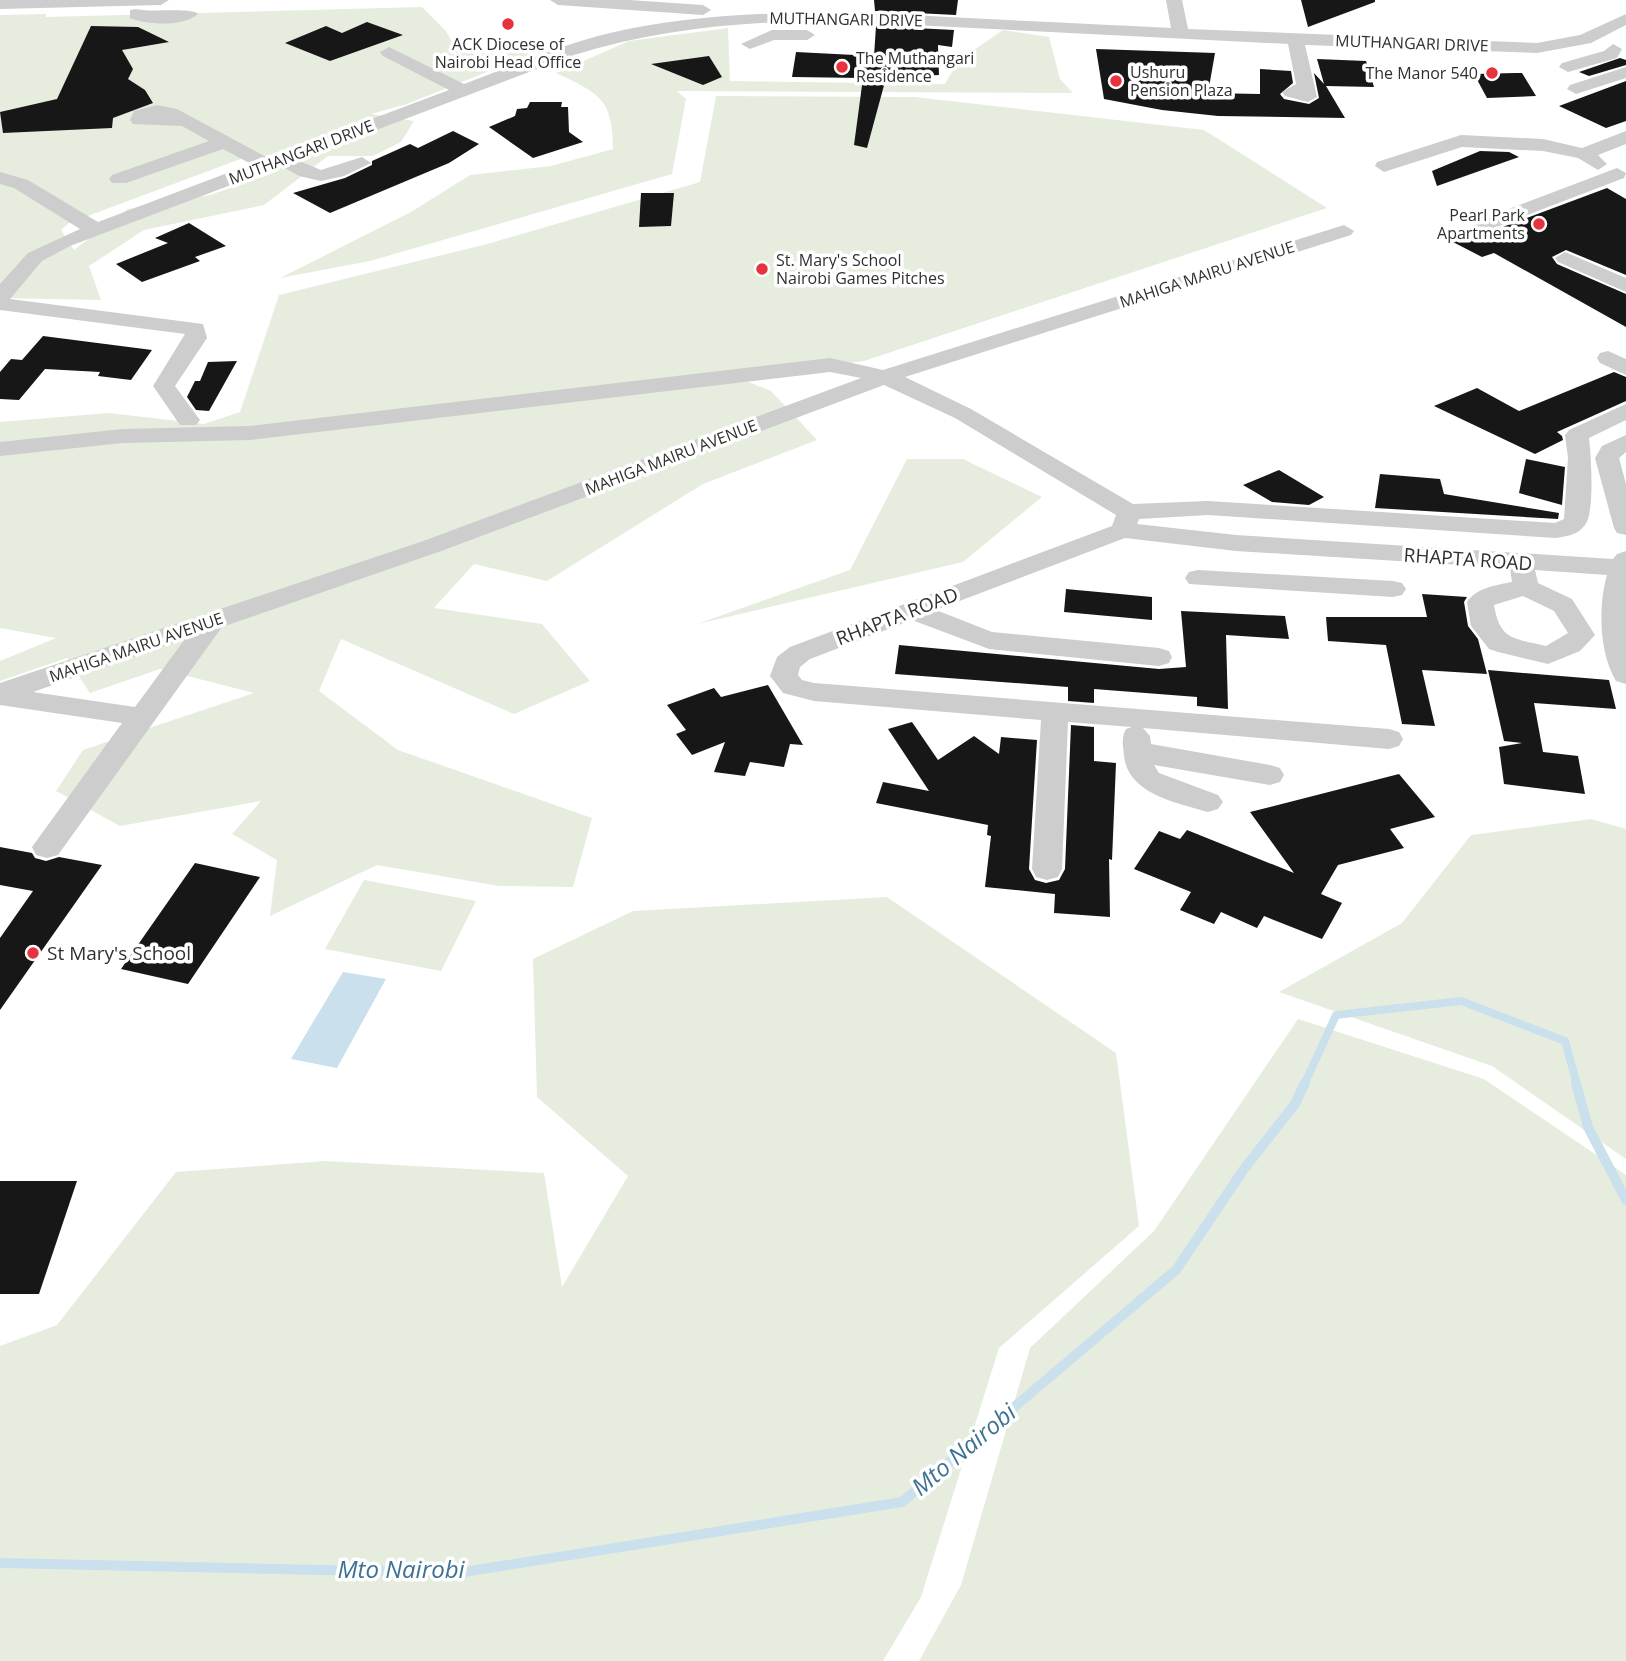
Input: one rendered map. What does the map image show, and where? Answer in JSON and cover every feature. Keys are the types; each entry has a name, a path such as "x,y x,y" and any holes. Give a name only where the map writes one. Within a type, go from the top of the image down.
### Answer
{"street":[{"path":"10,2 161,0"},
{"path":"558,0 698,9 737,17 747,1 806,4 807,0"},
{"path":"1174,0 1180,28"},
{"path":"142,1 136,15 141,17 190,14"},
{"path":"750,44 772,35 834,36 845,16"},
{"name":"MUTHANGARI DRIVE","path":"0,297 41,252 95,229 462,90 611,38 737,17 845,16 1002,18 1537,48 1591,36 1626,19"},
{"path":"1295,34 1305,86"},
{"path":"1591,36 1622,50"},
{"path":"1446,45 1457,67"},
{"path":"1568,67 1622,50"},
{"path":"389,52 462,90"},
{"path":"1576,89 1626,72"},
{"path":"184,121 242,153 275,162 314,178 324,178 362,163"},
{"path":"1586,157 1626,137"},
{"path":"1384,166 1461,141 1543,145 1586,157 1621,176"},
{"path":"222,143 124,188 242,153"},
{"path":"1485,225 1621,176"},
{"path":"0,178 21,184 95,229"},
{"name":"MAHIGA MAIRU AVENUE","path":"0,694 435,545 884,377 1344,231"},
{"path":"1565,258 1620,279"},
{"path":"0,304 195,330 196,338 164,386 188,420"},
{"path":"0,449 123,436 250,433 701,378 830,365 856,368 884,377 951,405 1126,521 1217,508 1370,521 1556,531 1570,527 1576,521 1580,458 1577,435 1626,411"},
{"path":"1626,442 1610,451 1607,458 1626,528"},
{"name":"RHAPTA ROAD","path":"1389,739 814,692 793,687 784,676 786,663 800,653 913,610 1126,521 1236,542 1524,575 1624,565"},
{"path":"1236,542 1241,580"},
{"path":"1624,565 1615,600 1626,675"},
{"path":"1198,578 1393,589"},
{"path":"913,610 950,627 989,640 1159,657"},
{"path":"47,847 213,621"},
{"path":"0,694 142,717"},
{"path":"1047,869 1055,712"},
{"path":"1134,718 1139,765 1149,780 1208,802"},
{"path":"1138,752 1270,775"}],"shaded area":[{"path":"422,7 446,31 453,44 498,52 534,53 407,104 371,114 414,121 401,142 373,156 328,156 264,205 144,230 89,266 101,300 0,298 0,15 46,14 46,17","holes":["257,153 276,172 210,195 128,209 74,250 61,230 69,223"]},
{"path":"728,28 730,81 945,84 958,61 1003,30 1049,37 1060,79 1073,93 677,91 686,99 672,174 370,261 280,278 411,212 470,175 551,166 613,149 610,118 600,99 583,86 556,73 629,41"},
{"path":"716,96 915,97 1204,130 1327,208 864,361 739,378 771,391 817,440 703,484 547,581 474,564 434,608 542,624 590,681 514,714 341,639 319,691 398,750 592,818 573,887 499,886 377,865 270,916 277,860 232,834 261,801 120,826 56,791 83,750 254,693 160,669 90,693 67,658 0,681 0,661 56,638 0,628 0,422 109,413 204,424 240,412 279,295 487,244 700,182"},
{"path":"907,459 963,459 1042,497 963,562 697,624 850,570"},
{"path":"1591,819 1626,829 1626,1159 1492,1066 1279,992 1402,923 1471,835"},
{"path":"364,880 476,901 441,971 325,949"},
{"path":"887,897 1116,1053 1139,1226 999,1348 921,1597 883,1661 0,1661 0,1346 57,1325 176,1172 326,1161 544,1173 562,1287 628,1176 537,1097 533,959 633,911"},
{"path":"1298,1019 1484,1079 1626,1175 1626,1661 919,1661 961,1585 1030,1348 1154,1231"}],"water":[{"path":"343,972 386,979 337,1068 291,1059"}],"building":[{"path":"874,0 958,0 956,15 875,11"},
{"path":"1301,0 1375,0 1375,2 1308,27"},
{"path":"367,22 403,35 330,61 285,43 326,26 342,33"},
{"path":"91,26 138,27 169,42 122,50 133,69 128,79 145,90 153,103 113,118 112,128 3,133 0,112 57,99"},
{"path":"876,26 954,30 952,47 938,45 939,75 886,78 867,148 854,145 863,78 792,77 796,52 874,56"},
{"path":"1096,49 1215,53 1208,93 1260,94 1260,69 1291,71 1293,83 1280,94 1284,99 1309,104 1319,98 1314,73 1324,84 1317,59 1366,61 1374,87 1326,86 1345,118 1218,116 1162,110 1104,99"},
{"path":"709,56 722,77 703,85 651,64"},
{"path":"1620,58 1626,60 1626,65 1589,76 1579,72"},
{"path":"1522,73 1536,96 1487,98 1474,74"},
{"path":"1626,81 1626,121 1606,128 1559,106"},
{"path":"530,102 562,102 561,107 568,107 569,132 583,142 533,158 489,127 515,116 517,109 527,108"},
{"path":"453,131 479,144 449,163 330,213 293,193 345,178 372,165 372,161 410,144 418,148"},
{"path":"1480,151 1509,152 1519,157 1437,186 1432,171"},
{"path":"1607,188 1626,199 1626,275 1566,250 1552,257 1557,264 1626,294 1626,327 1494,253 1482,257 1451,241 1492,231"},
{"path":"641,193 674,193 671,226 639,227"},
{"path":"189,223 226,246 195,257 200,261 142,282 116,264 168,243 155,238"},
{"path":"43,336 152,350 131,380 98,376 100,372 45,369 19,400 0,399 0,372 11,359 22,360"},
{"path":"237,361 209,411 196,410 187,397 195,381 200,381 208,362"},
{"path":"1614,372 1626,377 1626,401 1557,432 1563,440 1535,454 1434,406 1477,388 1519,411"},
{"path":"1526,459 1565,467 1562,505 1519,493"},
{"path":"1279,470 1324,497 1309,505 1272,502 1243,485"},
{"path":"1380,474 1440,479 1444,494 1559,513 1558,519 1375,508"},
{"path":"1066,589 1152,597 1152,620 1064,612"},
{"path":"1422,594 1467,597 1464,602 1468,626 1478,639 1487,674 1422,670 1435,726 1402,724 1386,645 1328,641 1326,617 1427,617"},
{"path":"1181,611 1285,616 1289,639 1226,635 1228,709 1197,706 1197,697 1094,689 1094,703 1068,701 1068,687 895,674 899,645 1159,669 1186,667"},
{"path":"1488,670 1609,680 1616,709 1534,703 1543,752 1578,756 1585,794 1504,784 1499,747 1522,743 1504,741"},
{"path":"768,685 803,745 790,744 784,767 750,762 745,776 714,772 725,742 692,755 676,734 686,730 667,705 714,688 721,697"},
{"path":"912,722 938,760 974,736 999,754 1001,737 1037,740 1029,869 1035,880 1046,883 1059,880 1065,869 1071,725 1094,727 1094,761 1116,763 1112,860 1109,859 1110,917 1054,913 1055,894 985,887 991,836 987,835 988,825 876,803 883,782 929,791 888,729"},
{"path":"1399,774 1435,817 1390,829 1404,848 1338,865 1321,894 1342,903 1322,939 1264,916 1257,928 1221,912 1214,924 1180,910 1191,892 1134,869 1159,831 1180,839 1187,830 1294,873 1250,812"},
{"path":"0,847 32,853 35,858 46,861 59,857 102,865 0,1010 0,938 33,891 0,885"},
{"path":"195,863 260,877 188,984 121,969"},
{"path":"0,1181 77,1181 39,1294 0,1294"}],"waterway":[{"name":"Mto Nairobi","path":"1304,1085 1336,1015 1461,1001 1565,1041 1577,1085"},
{"name":"Mto Nairobi","path":"0,1563 458,1573 902,1502 1176,1270 1244,1169 1295,1104 1305,1083"},
{"name":"Mto Nairobi","path":"1576,1083 1588,1127 1626,1200"}],"place":[{"name":"ACK Diocese of Nairobi Head Office","path":"508,24"},
{"name":"The Muthangari Residence","path":"842,67"},
{"name":"The Manor 540","path":"1492,73"},
{"name":"Ushuru Pension Plaza","path":"1116,81"},
{"name":"Pearl Park Apartments","path":"1539,224"},
{"name":"St. Mary's School Nairobi Games Pitches","path":"762,269"},
{"name":"St Mary's School","path":"33,953"}]}
